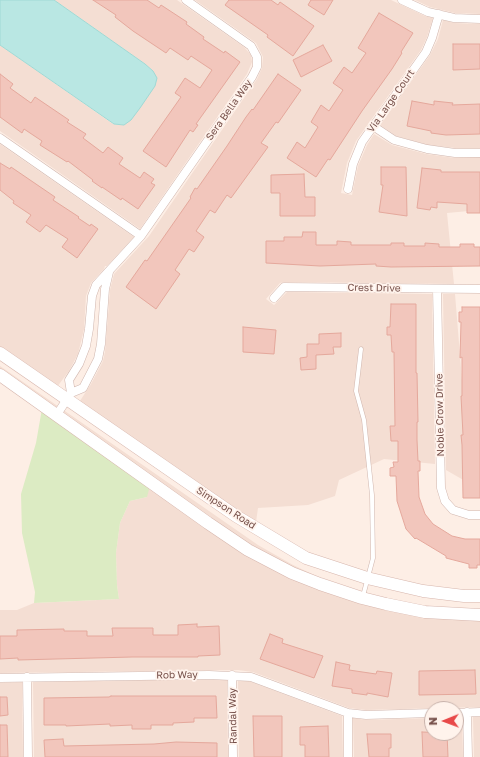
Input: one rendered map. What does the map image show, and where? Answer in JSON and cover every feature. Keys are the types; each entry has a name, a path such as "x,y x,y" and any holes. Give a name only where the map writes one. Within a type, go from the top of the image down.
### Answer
{"main road":[{"name":"Simpson Road","path":"0,353 69,396 236,516 306,558 367,578 423,591 464,596 480,596"},
{"path":"0,375 56,416 248,550 292,573 362,598 425,612 480,615"}],"street":[{"name":"Sera Bella Way","path":"69,396 69,380 79,364 86,346 92,296 96,285 141,236 255,72 257,62 256,53 251,46 186,0"},
{"path":"402,0 428,12 454,18 480,19"},
{"name":"Via Large Court","path":"348,189 353,164 362,142 426,52 439,14"},
{"path":"373,126 394,140 427,149 455,153 480,152"},
{"path":"0,138 141,236"},
{"name":"Sera Bella Way","path":"56,416 69,396 82,388 98,360 101,344 105,289 109,272"},
{"name":"Crest Drive","path":"274,298 284,286 480,289"},
{"name":"Noble Crow Drive","path":"437,289 441,488 445,501 452,510 469,515 480,515"},
{"name":"Rob Way","path":"0,678 209,674 251,676 348,713 366,715 424,713"},
{"name":"Randal Way","path":"232,675 233,757"},
{"path":"27,677 28,757"},
{"path":"464,712 480,712"},
{"path":"467,712 468,757"},
{"path":"348,713 348,757"}],"lane":[{"path":"361,349 356,391 364,420 372,495 373,558 362,598"}],"shaded area":[{"path":"54,0 177,0 244,47 251,55 252,62 247,74 140,229 0,131 0,45 113,124 124,125 153,71"},
{"path":"195,0 391,0 425,16 433,18 421,50 356,141 347,163 341,193 352,195 358,166 367,145 374,134 392,145 426,154 455,158 480,157 480,210 447,213 454,284 284,282 280,283 266,299 274,305 287,292 432,294 435,464 384,459 339,480 335,496 308,505 258,508 255,529 76,407 91,384 103,361 110,290 114,274 149,236 257,79 262,68 263,57 256,43"},
{"path":"415,0 480,0 480,14 455,13 430,7"},
{"path":"443,20 454,23 480,24 480,148 455,148 428,145 396,136 380,125 430,55 438,39"},
{"path":"0,144 134,237 107,266 105,266 91,283 86,296 84,329 78,354 69,371 54,391 0,353"},
{"path":"443,294 455,294 462,380 479,489 446,470"},
{"path":"0,366 258,545 293,565 327,581 364,594 406,605 480,611 480,707 464,707 464,701 424,701 424,708 366,710 349,708 253,672 238,670 0,673 0,610 17,610 34,603 119,599 116,553 120,523 130,501 147,497 0,375"},
{"path":"227,680 228,757 34,757 33,682"},
{"path":"238,681 249,681 342,716 343,757 239,757"},
{"path":"22,682 23,757 0,757 0,683"},
{"path":"473,717 480,717 480,757 474,757"},
{"path":"353,718 366,720 424,718 424,741 463,741 463,757 354,757"}],"green space":[{"path":"43,403 136,464 150,486 147,497 130,501 120,523 116,553 119,599 34,603 35,592 22,533 21,494 36,443"}],"water":[{"path":"0,0 54,0 153,71 157,78 155,86 131,120 124,125 114,124 0,45"}],"building":[{"path":"93,0 147,0 159,8 161,5 187,22 186,24 204,37 203,39 224,53 225,51 240,62 196,124 198,125 193,132 190,130 166,167 143,151 181,97 175,93 185,78 200,88 212,70 191,56 188,60 170,48 166,53 133,31 115,17 116,15"},
{"path":"229,0 271,0 278,5 280,2 314,26 293,56 267,37 268,35 225,5"},
{"path":"311,0 333,0 324,15 308,5"},
{"path":"379,13 413,33 392,69 330,160 328,159 316,177 287,158 297,142 305,148 318,127 311,122 321,105 329,111 343,90 333,83 344,67 352,73 366,53 358,48"},
{"path":"453,44 480,44 480,69 453,70"},
{"path":"323,45 332,61 301,77 293,60"},
{"path":"0,74 13,84 10,88 31,103 35,97 69,120 67,122 86,134 83,138 103,153 108,147 123,158 119,164 140,178 144,172 154,179 151,183 155,185 138,209 122,198 121,200 102,188 68,161 67,162 40,145 42,141 24,129 22,133 0,117"},
{"path":"278,74 301,90 278,123 276,122 261,143 268,147 231,198 227,195 215,213 210,210 196,231 204,237 194,252 189,249 175,270 180,274 156,309 126,287 145,260 147,261 191,198 190,197 195,188 197,189 246,117 252,109 253,110"},
{"path":"412,101 434,105 434,101 453,103 452,105 480,104 480,134 446,135 431,133 431,131 407,126"},
{"path":"0,163 10,169 11,167 55,197 53,200 79,217 78,218 90,226 91,224 98,229 77,258 62,247 68,239 46,225 40,232 26,222 31,215 13,203 14,201 0,190"},
{"path":"381,167 406,167 407,216 379,212 383,185 381,185"},
{"path":"422,168 441,170 441,172 480,172 480,213 467,213 467,204 437,202 437,208 431,207 430,210 417,208"},
{"path":"304,174 305,197 315,197 315,216 280,216 280,193 271,193 271,175"},
{"path":"303,232 316,232 316,245 337,245 337,241 351,242 351,245 391,245 391,243 404,243 404,246 425,246 425,243 439,244 439,247 460,247 460,244 474,244 474,247 480,247 480,266 391,267 376,266 376,264 320,266 266,263 266,241 284,241 284,237 302,237"},
{"path":"391,304 416,304 417,440 418,461 420,461 420,471 418,471 419,497 425,514 433,524 452,536 465,539 480,539 480,565 477,565 477,568 469,568 469,564 446,558 446,556 416,538 415,539 406,529 397,501 396,476 390,476 390,468 394,467 393,462 398,462 398,441 391,441 390,426 395,426 394,352 392,352 391,335 387,335 387,327 390,327"},
{"path":"462,307 480,307 480,498 463,498 461,435 463,435 461,396 462,357 460,358 461,322 459,322 459,312 462,312"},
{"path":"243,327 276,330 274,354 243,352"},
{"path":"341,333 341,347 333,347 334,354 316,355 316,369 301,370 300,358 307,357 307,344 319,344 319,334"},
{"path":"197,624 197,627 219,626 220,655 198,657 0,659 0,636 17,636 17,630 64,629 64,631 87,631 87,636 113,636 112,628 153,628 153,635 178,635 178,625"},
{"path":"270,634 283,639 282,643 323,656 314,678 260,659"},
{"path":"336,662 350,665 349,670 376,674 377,671 392,673 388,697 367,693 367,695 352,693 352,689 332,686"},
{"path":"475,670 476,694 419,695 419,671"},
{"path":"111,696 216,696 217,718 194,718 194,722 173,723 173,725 151,725 151,729 132,729 132,725 110,726 110,724 66,726 44,725 44,698"},
{"path":"0,697 7,697 8,715 0,716"},
{"path":"253,716 282,716 282,757 254,757"},
{"path":"0,725 7,725 8,757 0,757"},
{"path":"328,726 329,757 305,757 305,745 300,745 300,727"},
{"path":"422,732 424,732 424,741 447,741 448,757 423,757"},
{"path":"367,734 391,734 391,748 389,748 389,757 369,757"},
{"path":"63,739 64,746 154,744 176,742 217,743 217,757 45,757 44,740"}]}
